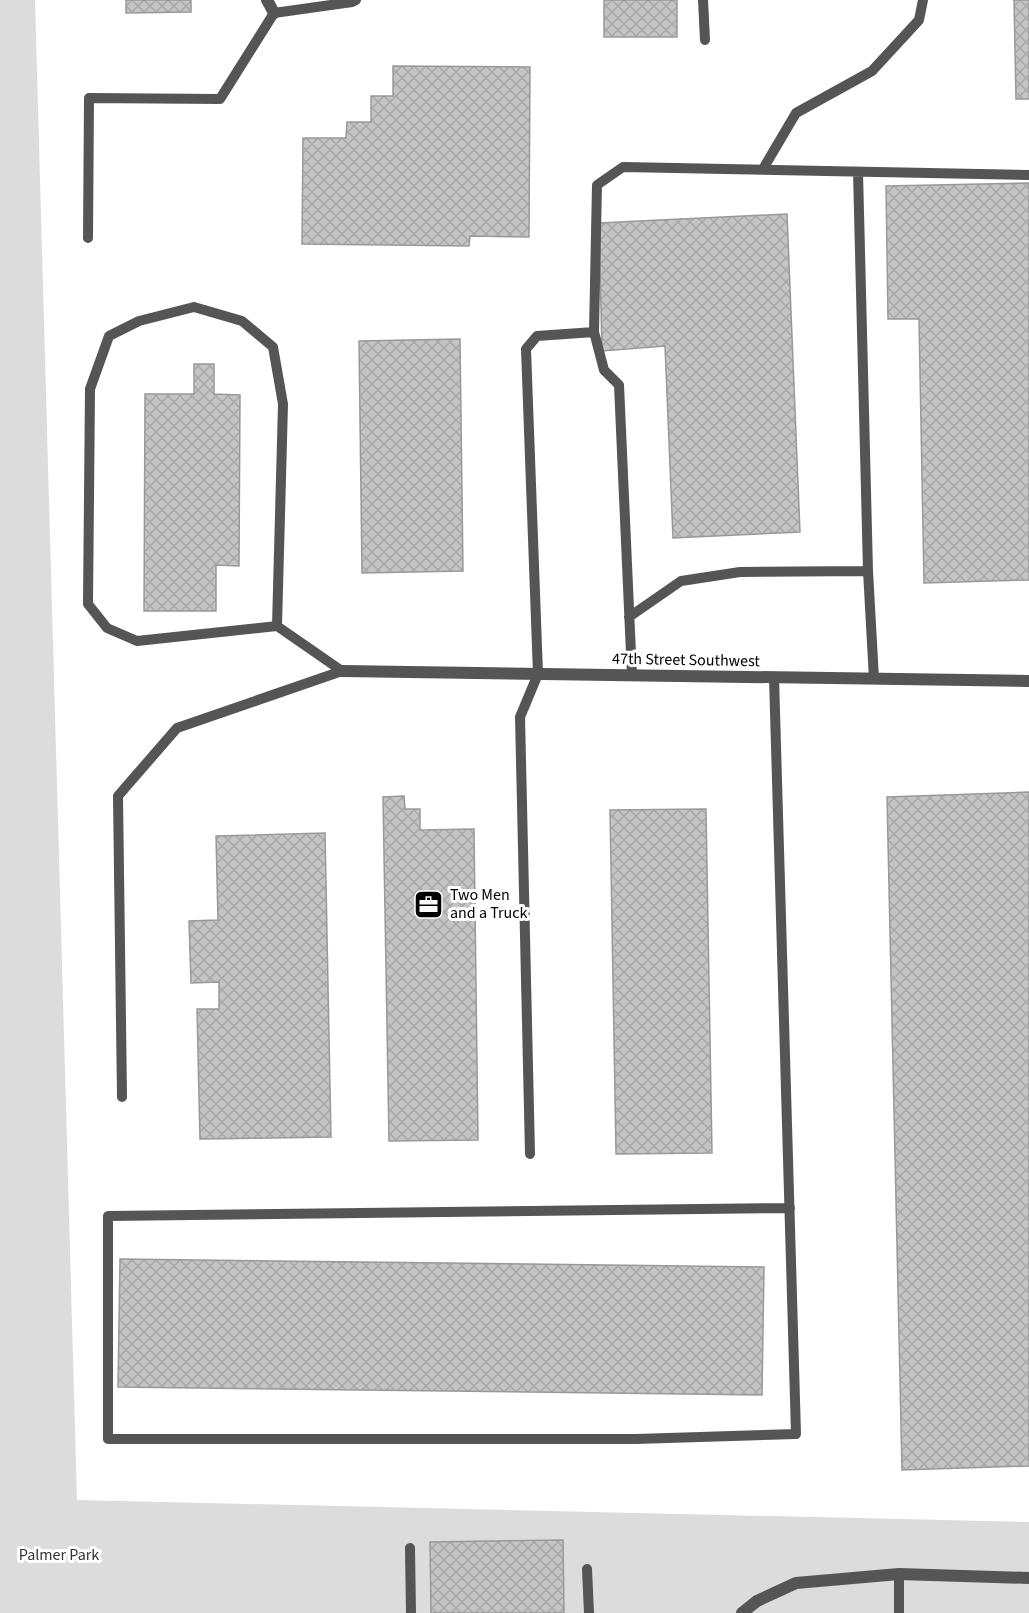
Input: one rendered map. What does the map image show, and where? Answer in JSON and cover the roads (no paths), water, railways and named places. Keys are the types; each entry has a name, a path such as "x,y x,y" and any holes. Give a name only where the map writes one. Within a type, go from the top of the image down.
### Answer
{"street":[{"path":"267,0 274,13"},
{"name":"47th Street Southwest","path":"342,671 1029,681"},
{"path":"742,1613 757,1601 796,1583 899,1574 1029,1578"}],"lane":[{"path":"88,238 89,98 220,99 274,13 356,0"},
{"path":"703,0 705,40"},
{"path":"763,169 796,113 872,71 919,20 923,0"},
{"path":"632,676 620,384 604,370 594,332 597,185 623,167 1029,175"},
{"path":"858,172 868,572 874,679"},
{"path":"277,626 283,404 273,347 242,321 194,307 139,321 109,336 90,389 88,604 106,628 137,641 277,626 342,671"},
{"path":"530,1154 520,717 538,674 526,348 537,336 594,332"},
{"path":"629,617 681,581 740,572 868,572"},
{"path":"122,1097 118,796 177,728 342,671"},
{"path":"774,677 796,1434 636,1439 108,1438 108,1216 789,1208"},
{"path":"410,1548 411,1613"},
{"path":"587,1569 589,1613"},
{"path":"899,1574 899,1613"}],"place":[{"name":"Two Men and a Truck","path":"429,904"}],"park label":[{"name":"Palmer Park","path":"59,1555"}]}
